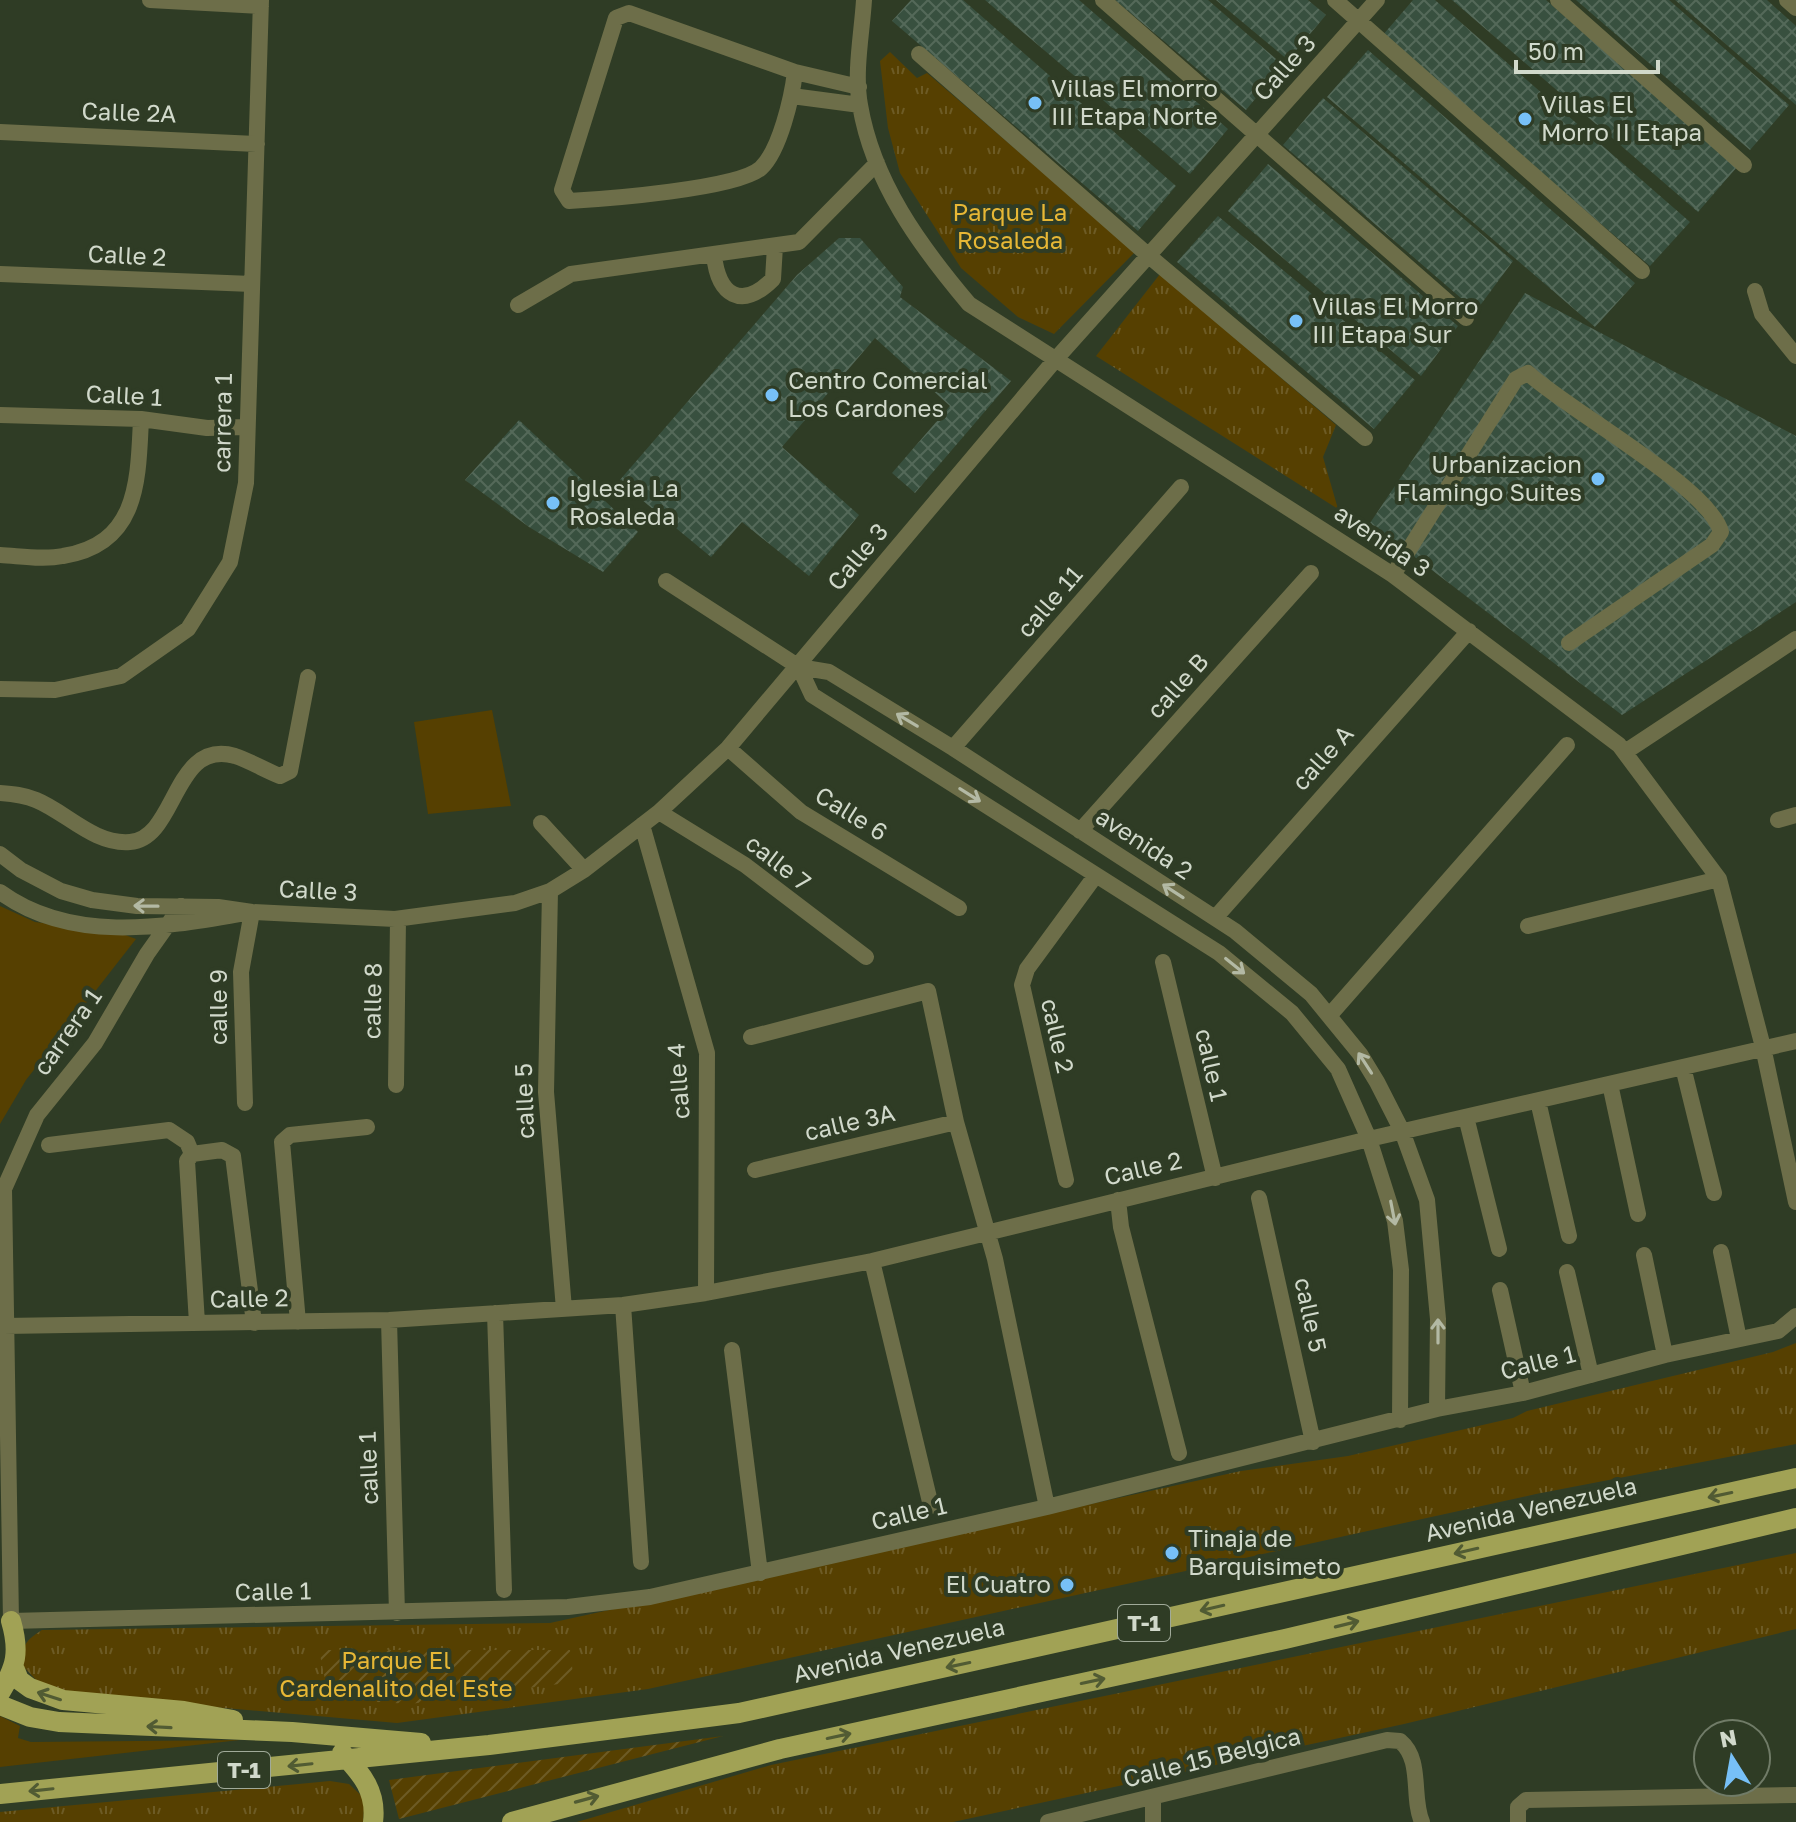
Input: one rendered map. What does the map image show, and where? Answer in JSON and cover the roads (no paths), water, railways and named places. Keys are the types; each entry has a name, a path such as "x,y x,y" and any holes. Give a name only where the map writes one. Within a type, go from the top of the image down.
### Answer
{"main road":[{"name":"Avenida Venezuela","path":"0,1794 489,1745 739,1713 1796,1478"},
{"name":"T-1","path":"512,1822 780,1749 1285,1639 1796,1518"},
{"path":"0,1645 11,1621"},
{"path":"11,1621 16,1638 15,1670 19,1680 30,1688 63,1700 184,1711 292,1732"},
{"path":"0,1693 15,1670"},
{"path":"0,1705 30,1717 59,1722 292,1732 489,1745"},
{"path":"326,1735 369,1785 375,1808 373,1822"}],"street":[{"path":"150,0 261,3"},
{"name":"avenida 3","path":"864,0 860,105 877,163 919,245 969,304 1393,575 1625,752 1719,879 1763,1047 1790,1135 1796,1202"},
{"path":"1103,0 1466,318"},
{"path":"1335,0 1642,271"},
{"name":"Calle 3","path":"252,912 398,919 515,903 550,891 584,870 659,812 728,748 1055,360 1377,0"},
{"path":"1558,0 1744,165"},
{"path":"1787,0 1796,8"},
{"name":"carrera 1","path":"0,689 55,690 121,676 188,629 230,562 246,483 245,427 261,3"},
{"path":"795,72 792,96 769,159 758,171 724,182 607,199 569,201 564,197 562,190 566,176 616,18 621,15 629,13 795,72 859,87"},
{"path":"919,54 1149,256 1365,438"},
{"path":"792,96 860,105"},
{"name":"Calle 2A","path":"0,132 257,144"},
{"path":"518,305 571,274 775,246 804,239 877,163"},
{"path":"714,255 717,279 723,289 742,296 761,291 773,279 775,246"},
{"name":"Calle 2","path":"0,274 252,284"},
{"path":"1755,291 1762,314 1796,356"},
{"path":"1393,575 1516,379 1528,373 1691,493 1719,523 1721,532 1712,545 1569,643"},
{"name":"Calle 1","path":"0,415 141,419 207,428 245,427"},
{"path":"0,555 60,557 84,551 110,535 131,510 138,482 141,419"},
{"name":"calle 11","path":"953,748 1181,487"},
{"name":"calle B","path":"1080,831 1311,573"},
{"path":"666,581 799,667 812,695 1219,953 1292,1013 1338,1069 1369,1139 1389,1195 1401,1270 1400,1420"},
{"name":"calle A","path":"1215,918 1469,631"},
{"path":"1625,752 1796,639"},
{"name":"avenida 2","path":"799,667 829,672 953,748 1215,918 1311,994 1360,1054 1402,1131 1427,1200 1433,1238 1438,1319 1437,1409"},
{"path":"0,793 34,799 71,823 120,842 139,840 153,830 187,773 216,754 234,756 280,776 290,771 308,677"},
{"path":"1329,1016 1567,745"},
{"name":"Calle 6","path":"728,748 801,812 959,908"},
{"name":"calle 7","path":"659,812 745,865 866,957"},
{"path":"1778,820 1796,815"},
{"path":"541,823 584,870"},
{"name":"calle 4","path":"642,825 707,1053 706,1293"},
{"path":"0,854 21,870 61,891 92,900 137,906 252,912"},
{"name":"calle 2","path":"1066,1180 1022,985 1027,969 1096,875"},
{"path":"1528,926 1719,879"},
{"name":"calle 5","path":"550,891 546,1092 564,1309"},
{"path":"0,892 35,912 58,920 131,929 166,927 252,912"},
{"name":"carrera 1","path":"11,1621 4,1189 37,1115 95,1043 181,906"},
{"name":"calle 9","path":"245,1103 241,972 252,912"},
{"name":"calle 8","path":"396,1085 398,919"},
{"name":"calle 1","path":"1163,962 1215,1178"},
{"path":"751,1037 928,991 956,1122 988,1232 1047,1507"},
{"name":"Calle 2","path":"4,1326 389,1320 623,1305 706,1293 872,1261 1402,1131 1796,1041"},
{"path":"1683,1067 1714,1193"},
{"path":"1610,1084 1638,1214"},
{"path":"1538,1101 1569,1236"},
{"path":"1466,1117 1499,1249"},
{"name":"calle 3A","path":"755,1170 956,1122"},
{"path":"298,1322 282,1142 290,1135 367,1127"},
{"path":"49,1145 169,1130 187,1142 192,1154 187,1171 197,1323"},
{"path":"192,1154 222,1150 233,1156 254,1323"},
{"name":"calle 5","path":"1259,1198 1313,1442"},
{"path":"1118,1200 1121,1227 1179,1453"},
{"path":"1721,1252 1739,1339"},
{"path":"1644,1255 1665,1355"},
{"name":"Calle 1","path":"872,1261 931,1506"},
{"path":"1567,1272 1591,1375"},
{"path":"1500,1290 1523,1393"},
{"path":"623,1305 641,1562"},
{"path":"495,1313 504,1590"},
{"name":"Calle 1","path":"11,1621 568,1607 650,1597 1047,1507 1437,1409 1523,1393 1665,1355 1778,1331 1796,1317"},
{"name":"calle 1","path":"389,1320 397,1613"},
{"path":"732,1350 760,1573"},
{"name":"Calle 15 Belgica","path":"1048,1822 1387,1740 1400,1741 1412,1756 1417,1818"},
{"path":"1518,1822 1518,1807 1526,1800 1796,1795"},
{"path":"1153,1797 1153,1822"}],"place":[{"name":"Villas El morro III Etapa Norte","path":"1035,103"},
{"name":"Villas El Morro II Etapa","path":"1525,119"},
{"name":"Villas El Morro III Etapa Sur","path":"1296,321"},
{"name":"Centro Comercial Los Cardones","path":"772,395"},
{"name":"Urbanizacion Flamingo Suites","path":"1598,479"},
{"name":"Iglesia La Rosaleda","path":"553,503"},
{"name":"Tinaja de Barquisimeto","path":"1172,1553"},
{"name":"El Cuatro","path":"1067,1585"}],"park label":[{"name":"Parque La Rosaleda","path":"1010,227"},
{"name":"Parque El Cardenalito del Este","path":"396,1675"}]}
